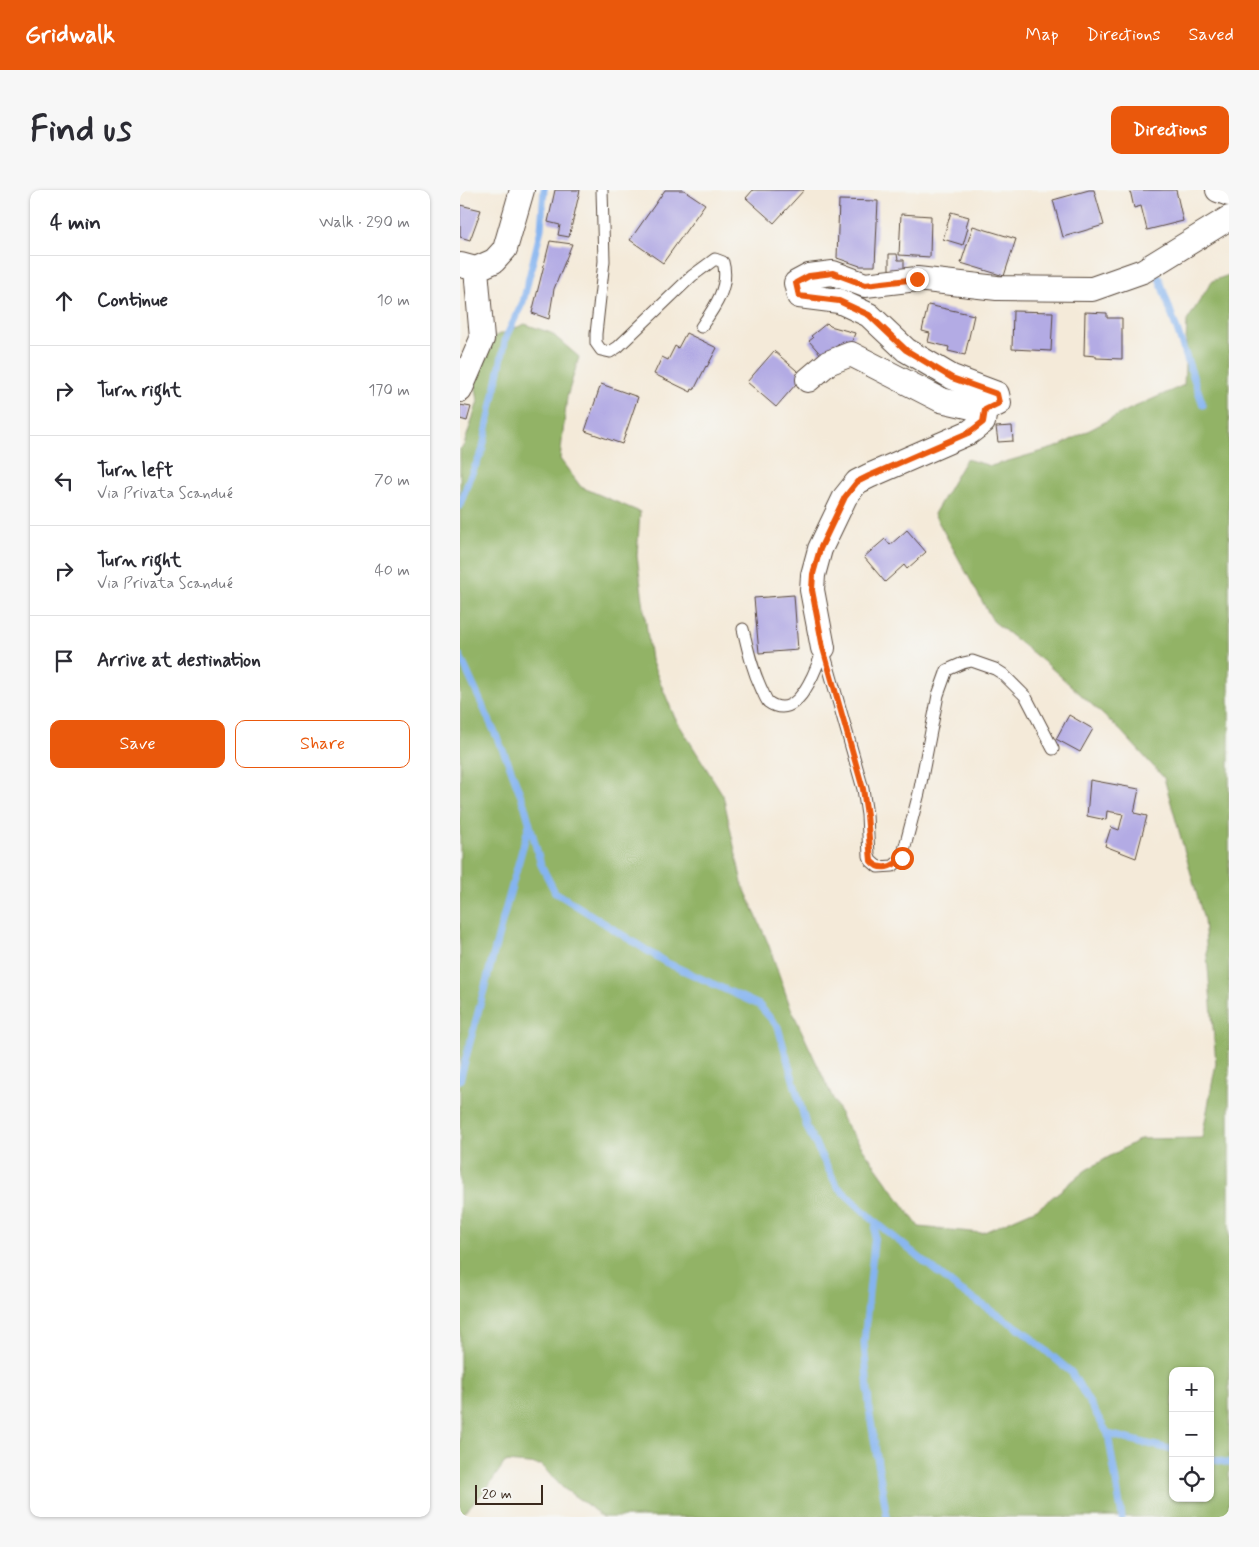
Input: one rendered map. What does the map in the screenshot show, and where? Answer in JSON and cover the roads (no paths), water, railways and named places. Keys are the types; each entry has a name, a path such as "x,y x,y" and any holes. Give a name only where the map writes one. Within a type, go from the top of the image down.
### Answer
{"street":[{"path":"460,390 482,340 468,267 494,261 505,249 522,190"},
{"path":"1218,190 1229,194"},
{"path":"808,380 828,363 851,354 940,400 985,410 999,403 997,394 952,378 906,350 869,315 839,301 799,296 796,283 809,276 833,273 865,285 917,279 997,288 1092,289 1143,271 1229,218"},
{"path":"823,648 812,590 813,574 820,549 845,497 857,482 970,432 983,422 985,410"}],"lane":[{"path":"602,190 604,261 596,334 596,343 601,350 610,352 625,341 692,276 715,259 723,262 726,280 718,302 702,327"},
{"path":"743,629 752,669 768,701 776,706 785,707 794,704 801,696 819,663 823,648"},
{"path":"823,648 863,789 871,861 878,866 893,866 902,858 919,794 938,695 946,670 972,661 995,669 1003,674 1026,697 1053,749"}],"waterway":[{"path":"460,506 469,479 482,452 506,337 523,302 541,229 544,190"},
{"path":"1159,278 1203,405"},
{"path":"460,656 509,764 525,807 541,865 555,892 665,962 759,1005 778,1027 807,1128 837,1186 873,1220 958,1289 1023,1331 1072,1373 1108,1434 1122,1517"},
{"path":"460,1080 529,825"},
{"path":"876,1222 864,1343 870,1415 887,1517"},
{"path":"1108,1434 1169,1449"},
{"path":"1214,1460 1229,1463"}]}
